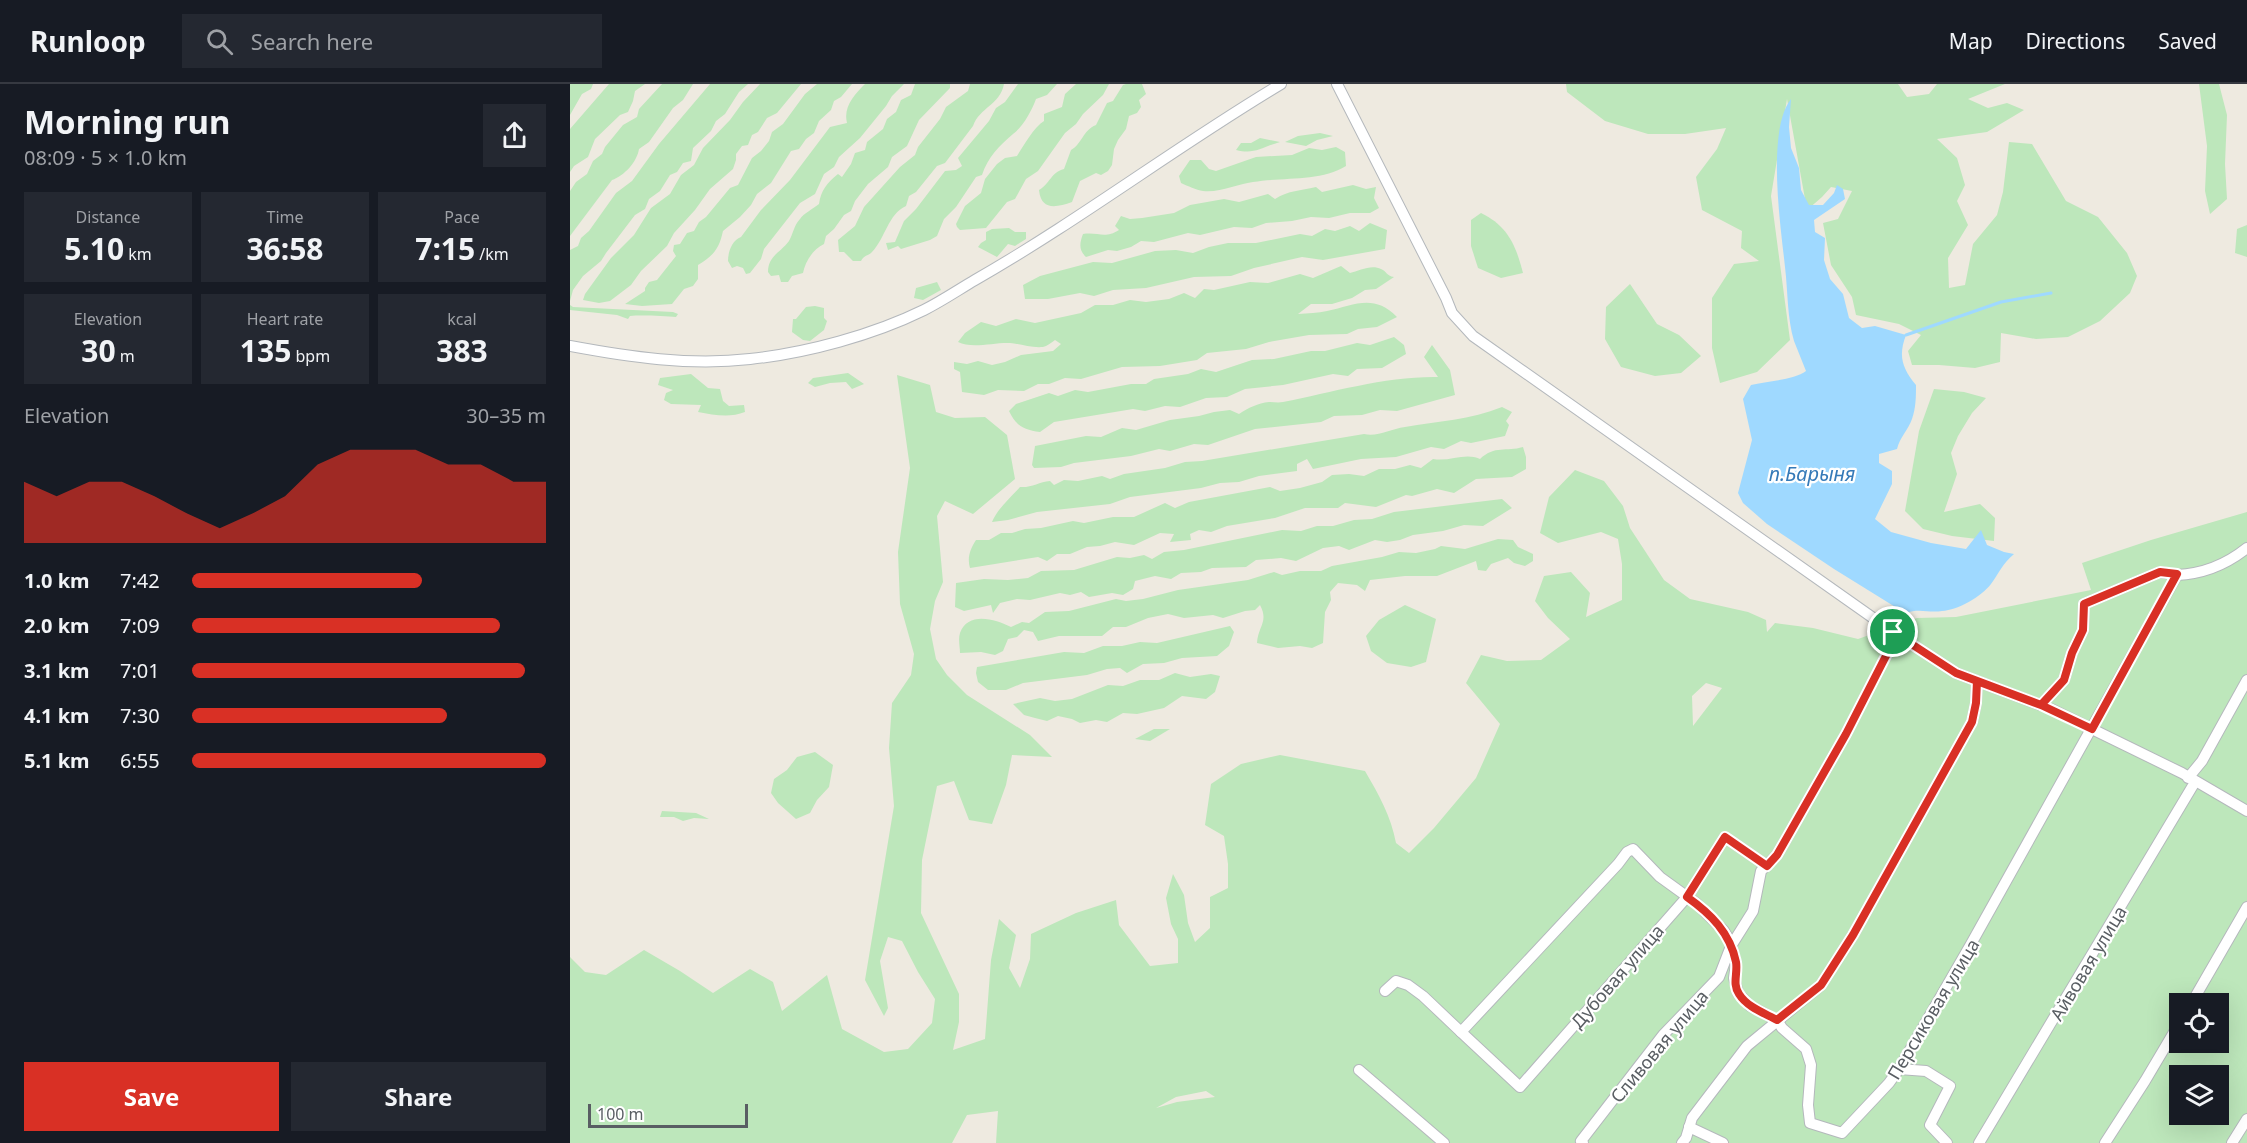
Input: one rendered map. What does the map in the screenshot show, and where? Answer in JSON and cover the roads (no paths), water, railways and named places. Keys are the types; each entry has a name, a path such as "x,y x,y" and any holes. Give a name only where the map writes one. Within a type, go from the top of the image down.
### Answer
{"street":[{"path":"570,346 686,362 749,360 806,350 861,334 924,310 1015,258 1281,84"},
{"path":"1337,84 1452,313 1473,336 1893,632 1956,673 2041,705 2092,729 2247,811"},
{"path":"2041,705 2064,680 2072,653 2083,630 2084,604 2160,572 2189,574 2212,569 2247,548"},
{"name":"Персиковая улица","path":"1461,1032 1627,852 1633,849 1660,877 1687,897 1724,931 1736,963 1734,978 1738,993 1750,1006 1777,1020 1782,1028 1806,1049 1811,1065 1808,1105 1810,1123 1842,1133 1889,1083 1899,1069 2177,574"},
{"name":"Сливовая улица","path":"1582,1142 1663,1035 1719,977 1731,946 1753,911 1761,871 1777,855 1846,734 1889,650 1893,632"},
{"name":"Айвовая улица","path":"1979,1143 2192,780 2247,680"},
{"path":"1682,1143 1692,1118 1748,1046 1821,985 1853,935 1972,722 1977,681"},
{"name":"Дубовая улица","path":"1461,1032 1520,1087 1687,897 1725,837 1767,866"},
{"path":"2197,993 2247,907"},
{"path":"1385,991 1396,981 1408,985 1461,1032"},
{"path":"2105,1143 2169,1041"},
{"path":"1899,1069 1926,1071 1950,1086 1930,1125 1947,1143"},
{"path":"1359,1070 1444,1143"},
{"path":"2232,1143 2247,1119"},
{"path":"1689,1127 1723,1143"}],"water":[{"name":"п.Барыня","path":"1791,99 1789,127 1791,148 1799,168 1801,190 1809,205 1823,205 1834,193 1837,185 1843,189 1845,199 1814,220 1815,232 1825,238 1824,260 1830,279 1843,294 1849,318 1862,328 1875,326 1906,335 1902,349 1903,362 1907,373 1916,385 1913,415 1897,449 1879,454 1879,463 1892,471 1892,484 1875,519 1891,532 1931,543 1966,549 1981,530 1987,545 2014,554 1987,589 1955,608 1905,613 1767,524 1743,503 1738,493 1752,440 1743,399 1751,385 1788,378 1806,371 1794,341 1790,323 1777,180 1779,133 1783,114"}],"waterway":[{"path":"1906,335 2001,302 2051,293"}]}
